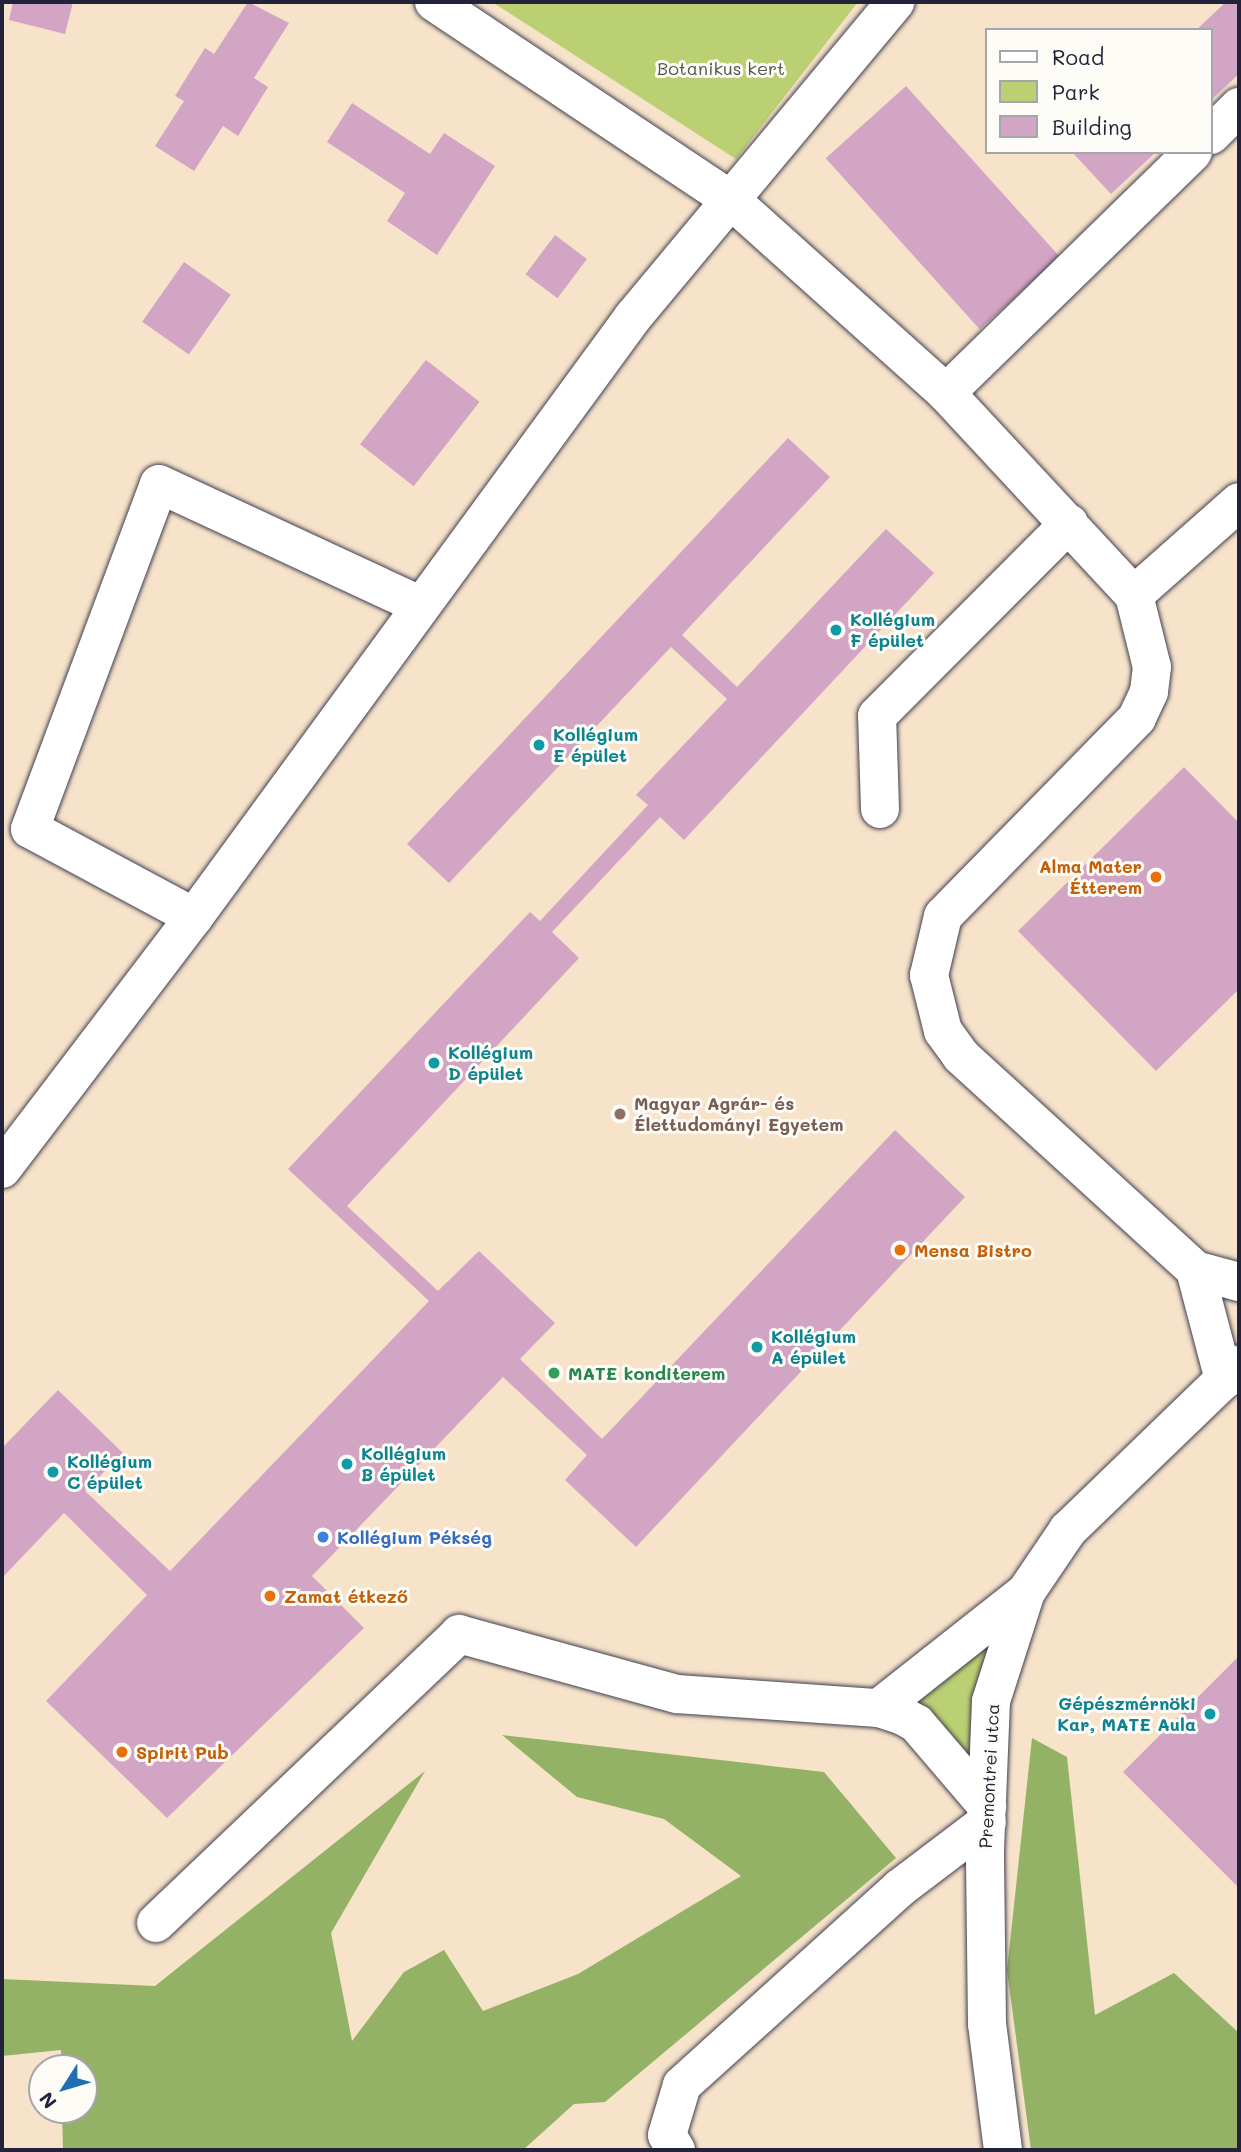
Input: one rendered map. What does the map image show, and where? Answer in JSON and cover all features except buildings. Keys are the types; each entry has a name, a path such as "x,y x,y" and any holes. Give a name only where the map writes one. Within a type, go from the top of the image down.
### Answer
{"street":[{"path":"434,2 730,200 946,393 1134,595 1152,667 1149,692 1137,719 943,916 929,975 943,1031 961,1056 1195,1270 1239,1282"},
{"path":"2,1169 194,917 633,317 895,2"},
{"path":"946,393 1191,154"},
{"path":"194,917 30,829 159,484 420,605"},
{"path":"1134,595 1239,502"},
{"path":"880,808 877,716 1069,523"},
{"path":"1195,1270 1232,1372"},
{"name":"Premontrei utca","path":"1003,2150 987,2024 987,1814 991,1701 1026,1592 1068,1530 1232,1372"},
{"path":"879,1708 1026,1592"},
{"path":"156,1923 459,1634 677,1694 879,1708 918,1724 987,1814 900,1888 682,2085 667,2135 676,2150"}],"green space":[{"name":"Botanikus kert","path":"492,2 858,2 736,159"},
{"path":"1026,1592 987,1806 901,1715"},
{"path":"502,1735 824,1772 896,1858 605,2102 574,2104 523,2150 63,2150 62,2124 98,2124 98,2054 61,2054 61,2050 2,2056 2,1979 155,1986 425,1771 331,1933 352,2041 404,1972 444,1950 483,2011 578,1974 741,1876 664,1819 577,1797"},
{"path":"1032,1738 1067,1757 1095,2015 1174,1973 1239,2033 1239,2150 1031,2150 1007,1970"}],"place":[{"name":"Kollégium F épület","path":"836,630"},
{"name":"Kollégium E épület","path":"539,745"},
{"name":"Alma Mater Étterem","path":"1156,877"},
{"name":"Kollégium D épület","path":"434,1063"},
{"name":"Magyar Agrár- és Élettudományi Egyetem","path":"620,1114"},
{"name":"Mensa Bistro","path":"900,1250"},
{"name":"Kollégium A épület","path":"757,1347"},
{"name":"MATE konditerem","path":"554,1373"},
{"name":"Kollégium B épület","path":"347,1464"},
{"name":"Kollégium C épület","path":"53,1472"},
{"name":"Kollégium Pékség","path":"323,1537"},
{"name":"Zamat étkező","path":"270,1596"},
{"name":"Gépészmérnöki Kar, MATE Aula","path":"1210,1714"},
{"name":"Spirit Pub","path":"122,1752"}]}
